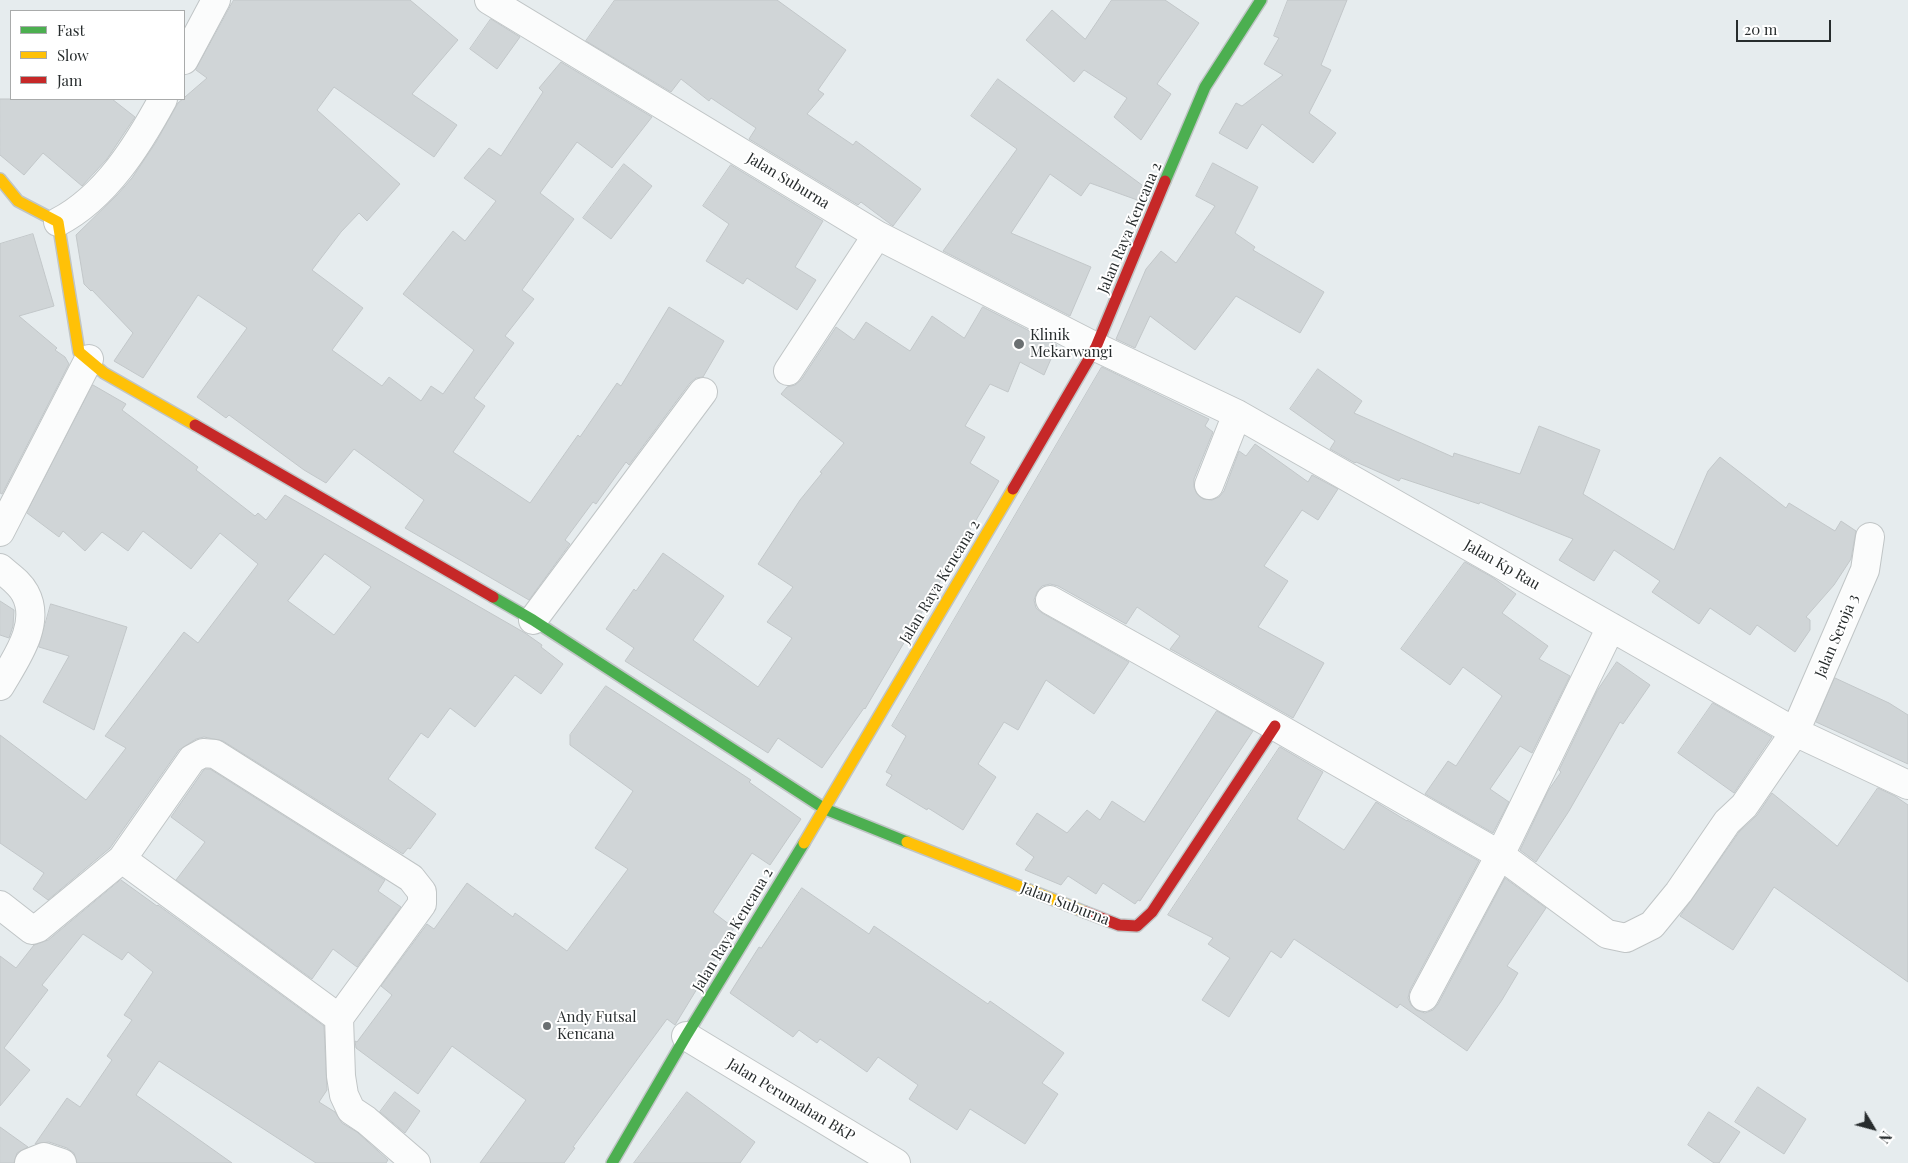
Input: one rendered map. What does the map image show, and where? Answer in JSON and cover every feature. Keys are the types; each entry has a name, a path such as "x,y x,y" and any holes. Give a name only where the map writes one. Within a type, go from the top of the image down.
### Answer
{"street":[{"path":"185,58 216,0"},
{"name":"Jalan Suburna","path":"489,0 877,235 1096,347"},
{"name":"Jalan Raya Kencana 2","path":"612,1163 686,1036 825,808 1096,347 1205,86 1261,0"},
{"path":"0,179 18,201 58,222 75,213 105,184 147,128 162,100"},
{"name":"Jalan Suburna","path":"58,222 79,352 89,358 104,373 533,620 825,808 1119,925 1136,926 1152,912 1275,726"},
{"path":"788,371 877,235"},
{"name":"Jalan Kp Rau","path":"1096,347 1237,414 1795,732 1908,784"},
{"path":"0,532 89,358"},
{"path":"533,620 703,392"},
{"path":"1209,485 1237,414"},
{"name":"Jalan Seroja 3","path":"1050,600 1500,855 1607,934 1626,938 1652,925 1679,892 1727,822 1744,806 1795,732 1865,570 1870,537"},
{"path":"0,568 17,582 26,594 30,621 25,641 0,686"},
{"path":"1424,997 1500,855 1611,627"},
{"path":"0,905 32,930 38,928 122,860 192,759 203,753 215,754 411,878 422,892 422,904 339,1018 341,1076 344,1095 351,1110 366,1120 416,1163"},
{"path":"122,860 339,1018"},
{"name":"Jalan Perumahan BKP","path":"686,1036 896,1163"},
{"path":"29,1163 44,1158 62,1163"}],"building":[{"path":"234,0 410,0 458,40 412,94 457,125 434,157 334,87 317,110 400,184 367,221 359,213 341,232 312,270 363,308 332,350 382,386 389,377 421,401 431,386 443,394 474,350 403,294 453,231 465,241 496,201 464,178 489,148 501,156 543,92 539,88 561,62 652,117 612,168 577,142 540,193 574,219 522,290 534,299 505,336 514,343 474,398 485,406 453,452 530,503 578,435 580,437 617,383 621,386 669,307 724,341 703,377 696,378 690,383 629,465 626,462 596,504 593,502 565,540 570,544 529,600 405,528 424,500 354,449 326,483 304,470 229,415 226,418 197,397 247,328 198,295 143,378 114,361 133,333 84,284 76,235 132,178 156,142 178,103 185,100 185,97 207,78 196,70"},
{"path":"615,0 777,0 846,50 818,90 824,94 807,114 853,145 856,141 921,189 893,226 861,202 858,205 749,139 756,128 711,98 709,101 681,79 671,92 586,41"},
{"path":"1112,0 1165,0 1199,23 1157,84 1171,94 1141,140 1114,117 1127,98 1084,70 1074,82 1026,40 1052,10 1085,39"},
{"path":"1288,0 1347,0 1321,65 1331,70 1309,113 1336,133 1313,163 1262,124 1247,149 1219,133 1236,103 1242,106 1283,75 1264,64 1279,38 1274,36"},
{"path":"491,19 520,37 497,69 470,49"},
{"path":"998,79 1146,188 1140,201 1090,183 1081,196 1050,174 1011,233 1091,267 1070,316 943,251 1017,149 971,116"},
{"path":"0,99 113,100 135,117 107,159 82,186 43,153 24,175 0,155"},
{"path":"1213,163 1258,187 1235,233 1255,247 1253,250 1324,292 1300,333 1236,296 1195,350 1150,316 1135,348 1116,339 1146,269 1161,251 1176,263 1215,206 1196,196"},
{"path":"624,164 652,186 611,239 583,218"},
{"path":"731,165 823,221 795,267 816,280 797,310 747,278 743,284 706,261 729,224 703,206"},
{"path":"33,234 54,306 19,316 57,348 55,350 65,357 69,364 2,494 0,493 0,244"},
{"path":"983,307 1057,345 1044,375 1020,362 1008,392 990,384 965,426 985,437 970,463 999,481 865,709 822,768 778,738 768,753 625,661 634,648 606,629 634,589 636,591 663,553 724,596 693,640 758,687 792,638 767,622 793,587 758,564 800,500 844,443 781,394 787,387 795,385 801,380 836,327 854,340 866,322 910,351 932,316 964,338"},
{"path":"1102,367 1209,419 1205,426 1213,432 1194,479 1194,487 1197,494 1203,499 1212,500 1219,497 1224,491 1239,451 1246,456 1255,444 1308,482 1312,475 1338,489 1318,520 1302,510 1264,566 1288,581 1258,627 1324,663 1293,718 1170,649 1180,636 1137,607 1126,624 1058,586 1050,584 1042,586 1034,600 1036,608 1129,662 1094,714 1046,680 1018,730 1004,722 978,764 996,777 963,830 886,785 892,775 886,772 906,736 892,726"},
{"path":"1318,369 1362,401 1354,413 1453,457 1454,453 1520,474 1539,426 1600,450 1583,494 1674,550 1708,471 1720,457 1786,508 1789,503 1835,531 1841,521 1856,531 1851,559 1834,585 1806,617 1810,620 1810,630 1795,652 1757,625 1750,635 1710,608 1699,624 1652,592 1660,581 1614,550 1594,581 1559,560 1573,539 1480,502 1479,504 1401,478 1399,481 1355,463 1330,449 1335,441 1290,409"},
{"path":"93,385 126,404 122,410 198,467 196,470 255,516 258,513 266,520 285,495 525,633 563,664 541,694 515,675 475,727 450,708 428,738 421,733 388,779 436,814 410,849 408,848 403,854 223,741 204,737 196,739 179,750 110,848 48,900 33,889 44,873 0,843 0,735 86,800 126,748 105,736 184,632 198,643 258,564 220,533 191,569 143,531 128,551 102,532 85,551 63,531 59,537 27,513","holes":["325,554 371,587 334,635 288,601"]},
{"path":"1465,562 1492,577 1516,594 1502,613 1548,646 1539,659 1570,676 1532,753 1520,746 1490,789 1509,802 1493,833 1425,794 1448,761 1456,766 1502,696 1463,667 1450,685 1401,649"},
{"path":"0,601 14,610 13,626 9,638 0,635"},
{"path":"51,604 127,627 94,730 43,702 69,656 39,647"},
{"path":"1617,662 1650,685 1623,724 1620,722 1569,811 1536,862 1520,850 1548,791 1561,772 1559,770 1597,691"},
{"path":"1835,678 1889,703 1908,715 1908,764 1816,722"},
{"path":"606,686 751,780 749,782 801,819 770,865 752,853 713,912 734,928 675,1025 667,1019 573,1147 575,1148 564,1163 480,1163 526,1100 452,1046 418,1094 356,1048 355,1041 357,1042 392,995 381,986 427,924 434,929 467,883 513,917 515,913 567,951 628,869 595,848 633,791 570,745 570,735"},
{"path":"1713,703 1772,737 1734,793 1678,753"},
{"path":"1217,711 1253,731 1140,901 1138,900 1135,904 1103,883 1096,894 1068,876 1061,885 1025,870 1034,857 1016,844 1037,813 1067,833 1087,810 1100,820 1112,801 1144,822"},
{"path":"1280,747 1323,772 1297,819 1344,850 1376,802 1479,861 1410,990 1408,998 1416,1010 1425,1013 1433,1010 1438,1004 1505,878 1546,908 1507,966 1518,973 1467,1051 1400,1004 1397,1008 1294,939 1281,958 1271,951 1229,1017 1202,1000 1230,958 1208,944 1213,938 1168,915"},
{"path":"206,769 210,769 385,880 378,891 401,907 357,967 333,949 312,979 176,880 205,842 171,817"},
{"path":"1878,788 1908,805 1908,982 1774,887 1733,950 1680,916 1739,832 1757,815 1772,793 1837,846"},
{"path":"121,880 324,1026 327,1090 319,1102 335,1112 342,1123 357,1132 388,1160 386,1163 316,1163 159,1061 136,1095 232,1163 77,1163 74,1153 67,1148 49,1142 35,1144 67,1098 80,1107 112,1060 107,1056 132,1020 124,1015 153,972 128,952 122,960 83,934 42,985 48,990 4,1048 30,1070 0,1106 0,956 16,968 34,945 48,940"},
{"path":"802,888 869,934 874,926 988,1004 990,1001 1064,1053 1042,1083 1058,1094 1025,1144 970,1109 957,1130 909,1099 918,1085 878,1057 867,1072 820,1039 817,1043 799,1030 793,1037 730,993 759,947 761,948"},
{"path":"1758,1087 1806,1119 1784,1154 1735,1122"},
{"path":"395,1092 420,1111 405,1133 380,1112"},
{"path":"687,1092 755,1142 740,1163 634,1163"},
{"path":"1709,1112 1740,1132 1719,1163 1714,1163 1688,1145"},
{"path":"0,1127 28,1147 17,1153 14,1163 0,1163"}],"traffic: fast":[{"path":"1165,181 1205,87 1261,0"},
{"path":"493,597 533,620 825,809 907,842"},
{"path":"612,1163 686,1036 804,843"}],"traffic: slow":[{"path":"0,179 18,201 58,222 79,352 104,373 195,425"},
{"path":"804,843 1013,489"},
{"path":"907,842 1085,912"}],"traffic: jam":[{"path":"1013,489 1096,347 1165,181"},
{"path":"195,425 493,597"},
{"path":"1085,912 1119,925 1137,926 1152,912 1275,726"}],"place":[{"name":"Klinik Mekarwangi","path":"1019,344"},
{"name":"Andy Futsal Kencana","path":"547,1026"}]}
